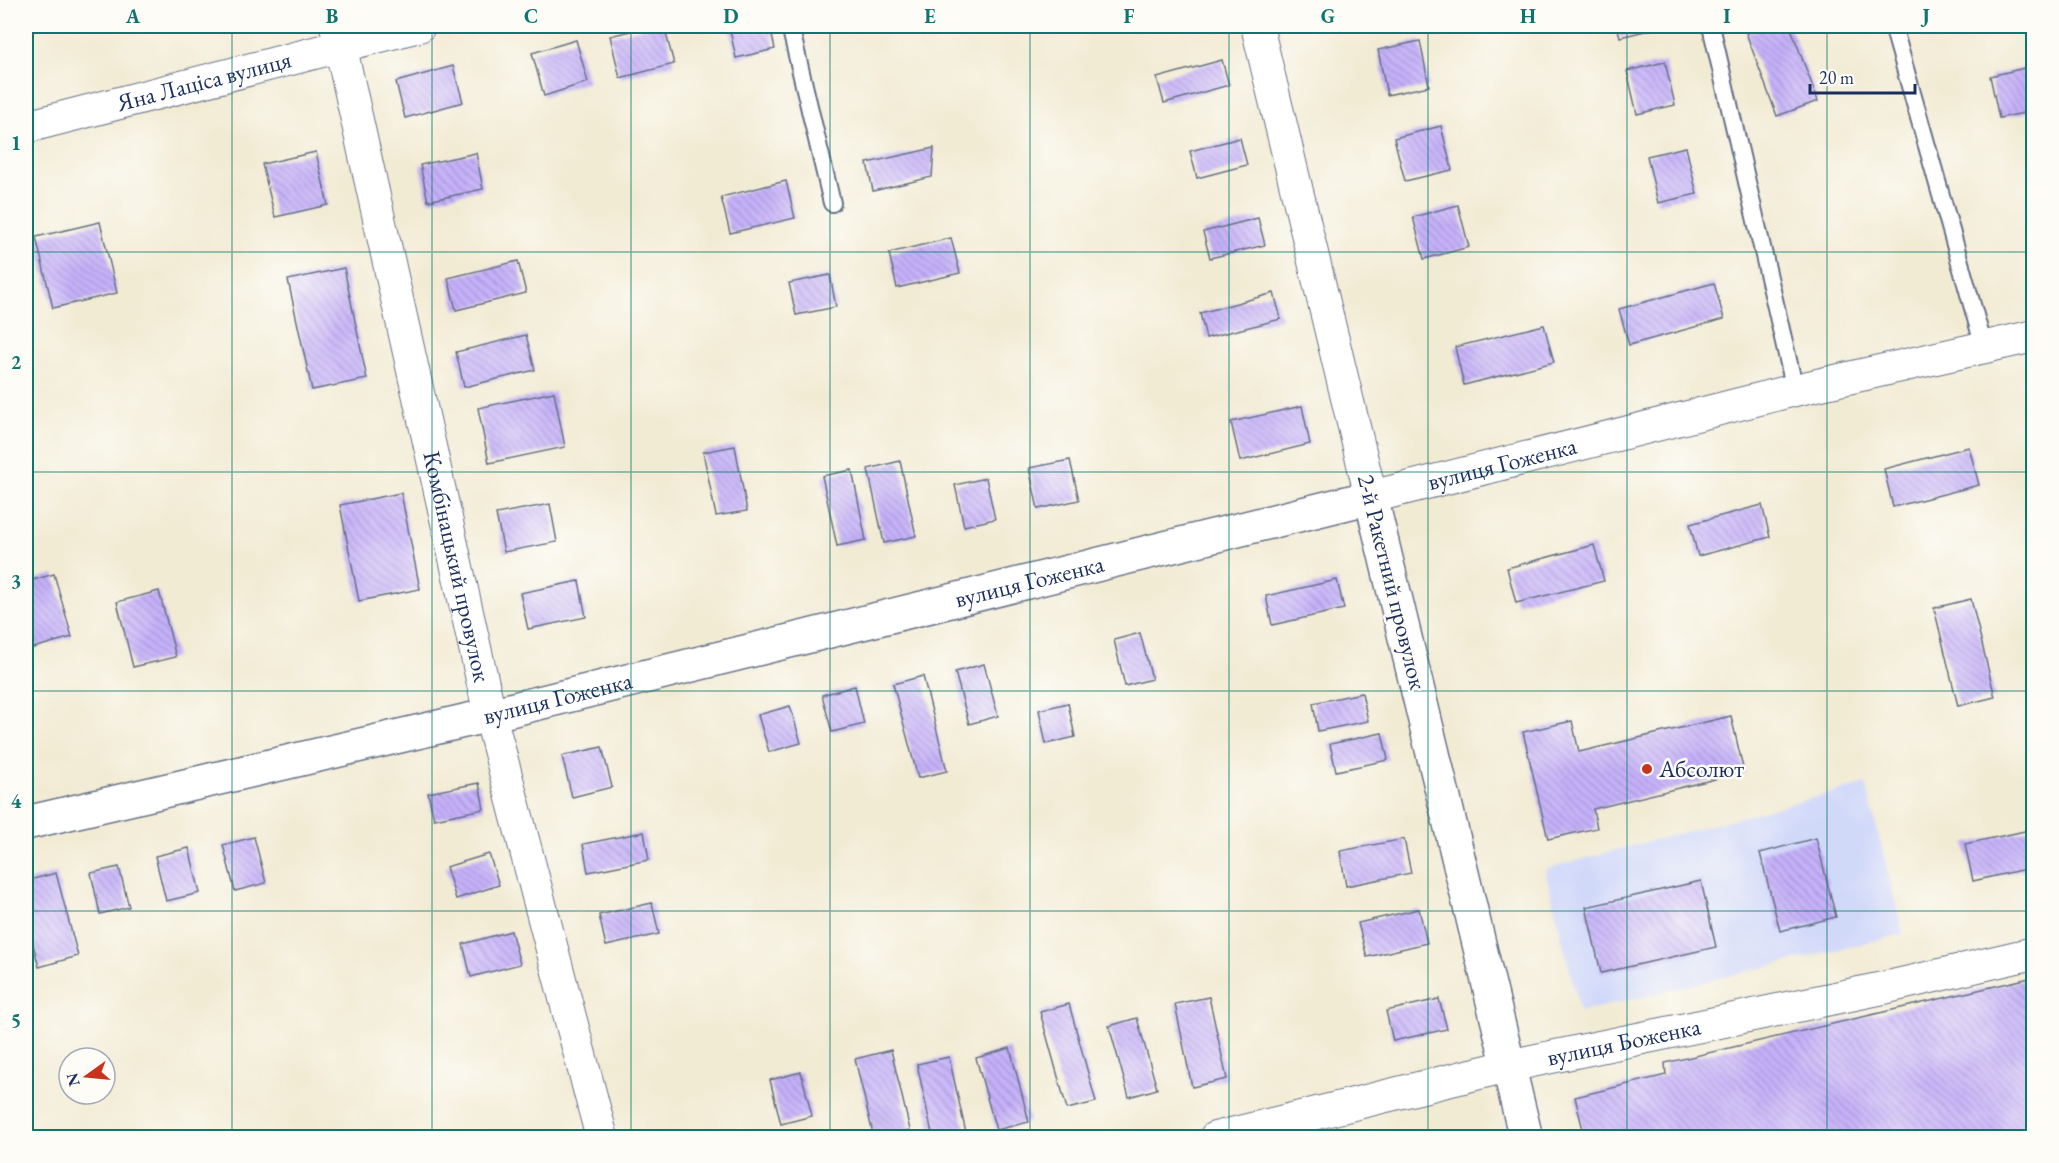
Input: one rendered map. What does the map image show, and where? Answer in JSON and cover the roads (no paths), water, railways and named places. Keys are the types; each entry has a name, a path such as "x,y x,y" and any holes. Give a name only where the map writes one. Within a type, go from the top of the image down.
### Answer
{"street":[{"name":"Яна Лаціса вулиця","path":"26,127 339,35 419,26"},
{"name":"2-й Ракетний провулок","path":"1257,26 1526,1137"},
{"name":"Комбінацький провулок","path":"339,35 490,715 602,1137"},
{"name":"вулиця Гоженка","path":"26,823 490,715 1795,390 2034,336"},
{"name":"вулиця Боженка","path":"1215,1137 1508,1066 1888,987 2034,953"}],"lane":[{"path":"790,26 832,202"},
{"path":"1711,26 1795,390"},
{"path":"1893,26 1984,347"}],"place":[{"name":"Абсолют","path":"1647,769"}]}
